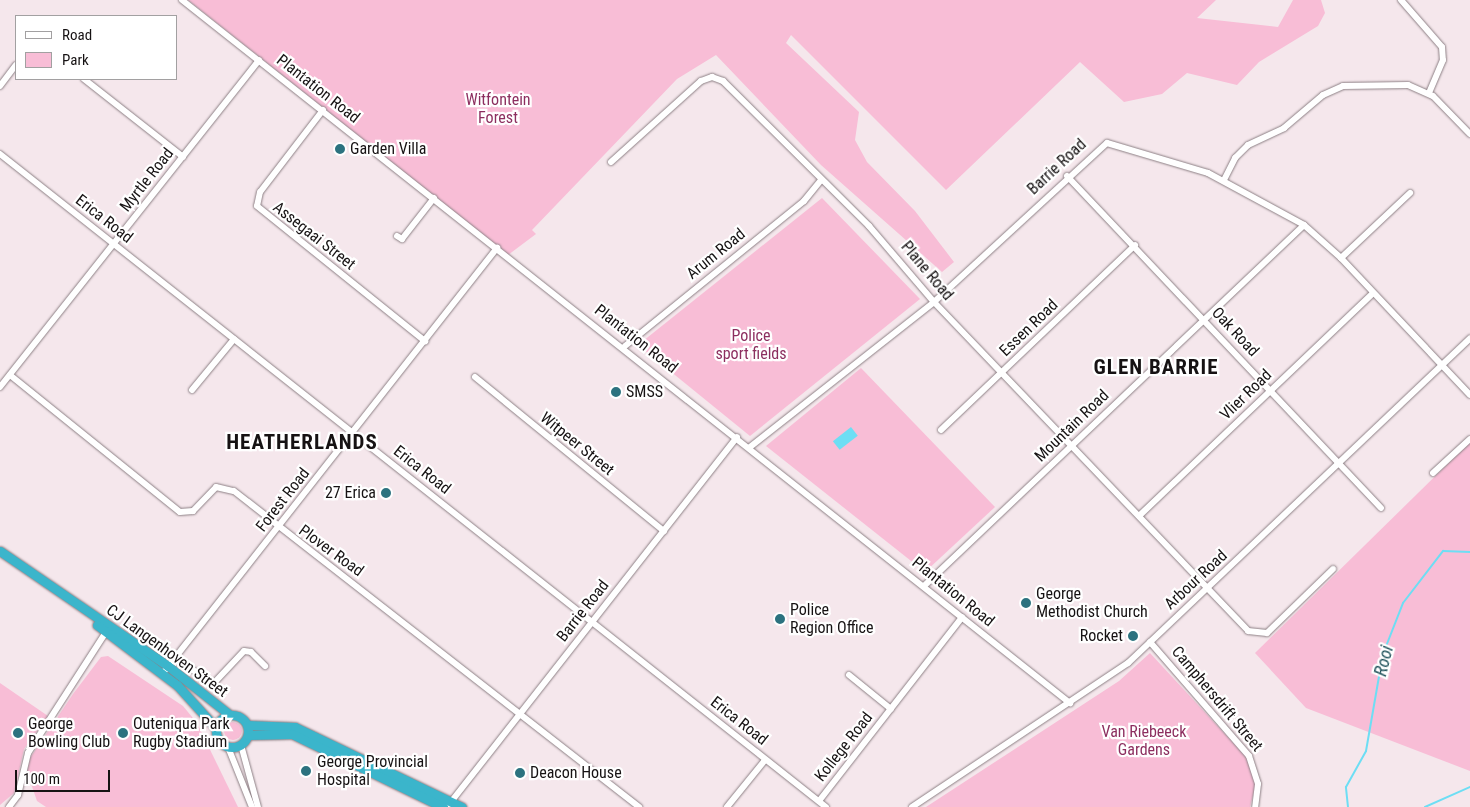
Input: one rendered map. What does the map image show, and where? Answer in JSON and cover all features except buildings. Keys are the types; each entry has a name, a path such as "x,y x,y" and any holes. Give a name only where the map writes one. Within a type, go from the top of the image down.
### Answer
{"highway":[{"name":"CJ Langenhoven Street","path":"0,551 62,594 108,630 230,715"},
{"name":"CJ Langenhoven Street","path":"165,670 201,708 216,728"},
{"path":"247,725 248,735 241,745 228,747 218,740 216,728 230,715 247,725 295,727 447,805"},
{"path":"248,735 292,734 447,805 462,807"}],"street":[{"name":"Plantation Road","path":"182,0 624,346 1070,703"},
{"path":"1401,0 1442,46 1443,60 1429,94"},
{"name":"Myrtle Road","path":"1,384 259,60"},
{"path":"0,86 15,66"},
{"name":"Plane Road","path":"611,162 701,81 712,77 727,84 880,238 934,302 1248,630 1261,635 1333,569"},
{"path":"85,80 183,157"},
{"path":"1224,180 1243,149 1284,128 1337,88 1397,82 1429,94 1470,134"},
{"name":"Assegaai Street","path":"323,110 260,192 257,206 425,342"},
{"name":"Barrie Road","path":"750,447 934,302 1067,176 1107,143 1224,180 1304,225 1341,258 1470,395"},
{"name":"Erica Road","path":"0,155 826,807"},
{"name":"Oak Road","path":"1067,176 1205,319 1382,508"},
{"name":"Arum Road","path":"624,346 804,201 821,180"},
{"path":"1341,258 1410,193"},
{"path":"397,236 402,239 434,198"},
{"name":"Mountain Road","path":"924,586 1304,225"},
{"name":"Essen Road","path":"941,430 1135,246"},
{"name":"Forest Road","path":"165,670 425,342 497,248"},
{"name":"Vlier Road","path":"1139,516 1373,293"},
{"path":"192,390 234,338"},
{"name":"Arbour Road","path":"912,807 1116,673 1341,463 1470,338"},
{"name":"Plover Road","path":"10,375 176,510 193,511 212,490 224,486 277,529 521,711 639,807"},
{"name":"Witpeer Street","path":"475,377 664,532"},
{"name":"Barrie Road","path":"447,805 737,437"},
{"path":"1433,473 1470,439"},
{"name":"Kollege Road","path":"819,801 962,617"},
{"path":"9,807 18,795 27,756 108,630"},
{"name":"Camphersdrift Street","path":"1150,642 1249,756 1258,784 1254,807"},
{"path":"176,658 213,684 244,651 251,652 265,666"},
{"name":"Kollege Road","path":"849,675 892,709"},
{"path":"241,745 258,807"},
{"path":"228,747 252,807"},
{"path":"727,807 765,760"}],"green space":[{"name":"Witfontein Forest","path":"188,0 1216,0 1197,18 1278,27 1293,0 1321,0 1325,13 1318,26 1259,62 1237,85 1187,73 1162,94 1124,102 1080,62 946,190 791,35 786,43 859,112 855,140 867,162 915,211 954,262 942,272 821,165 716,55 677,79 532,230 536,234 508,255"},
{"name":"Police sport fields","path":"822,198 920,299 750,436 638,345"},
{"path":"861,368 995,507 925,572 766,446"},
{"path":"1470,442 1470,771 1306,708 1255,653"},
{"name":"Van Riebeeck Gardens","path":"1150,653 1248,759 1257,780 1250,807 926,807 1119,681"},
{"name":"Outeniqua Park Rugby Stadium","path":"108,656 183,706 197,723 238,807 46,807 37,801 27,772 30,758 73,694 101,657"},
{"name":"George Bowling Club","path":"0,683 48,716 24,749 14,793 0,805"},
{"path":"229,722 237,722 242,727 240,738 229,740 224,735 224,727"}],"water":[{"path":"851,427 858,436 840,450 833,441"}],"waterway":[{"name":"Rooi","path":"1348,807 1346,787 1366,751 1383,654 1403,603 1443,551 1470,552"},
{"path":"1425,807 1470,787"}],"place":[{"name":"Garden Villa","path":"340,149"},
{"name":"SMSS","path":"616,392"},
{"name":"27 Erica","path":"386,493"},
{"name":"George Methodist Church","path":"1026,603"},
{"name":"Police Region Office","path":"780,619"},
{"name":"Rocket","path":"1133,636"},
{"name":"George Bowling Club","path":"18,733"},
{"name":"Outeniqua Park Rugby Stadium","path":"123,733"},
{"name":"George Provincial Hospital","path":"306,771"},
{"name":"Deacon House","path":"520,773"}],"district":[{"name":"GLEN BARRIE","path":"1156,367"},
{"name":"HEATHERLANDS","path":"302,442"}]}
